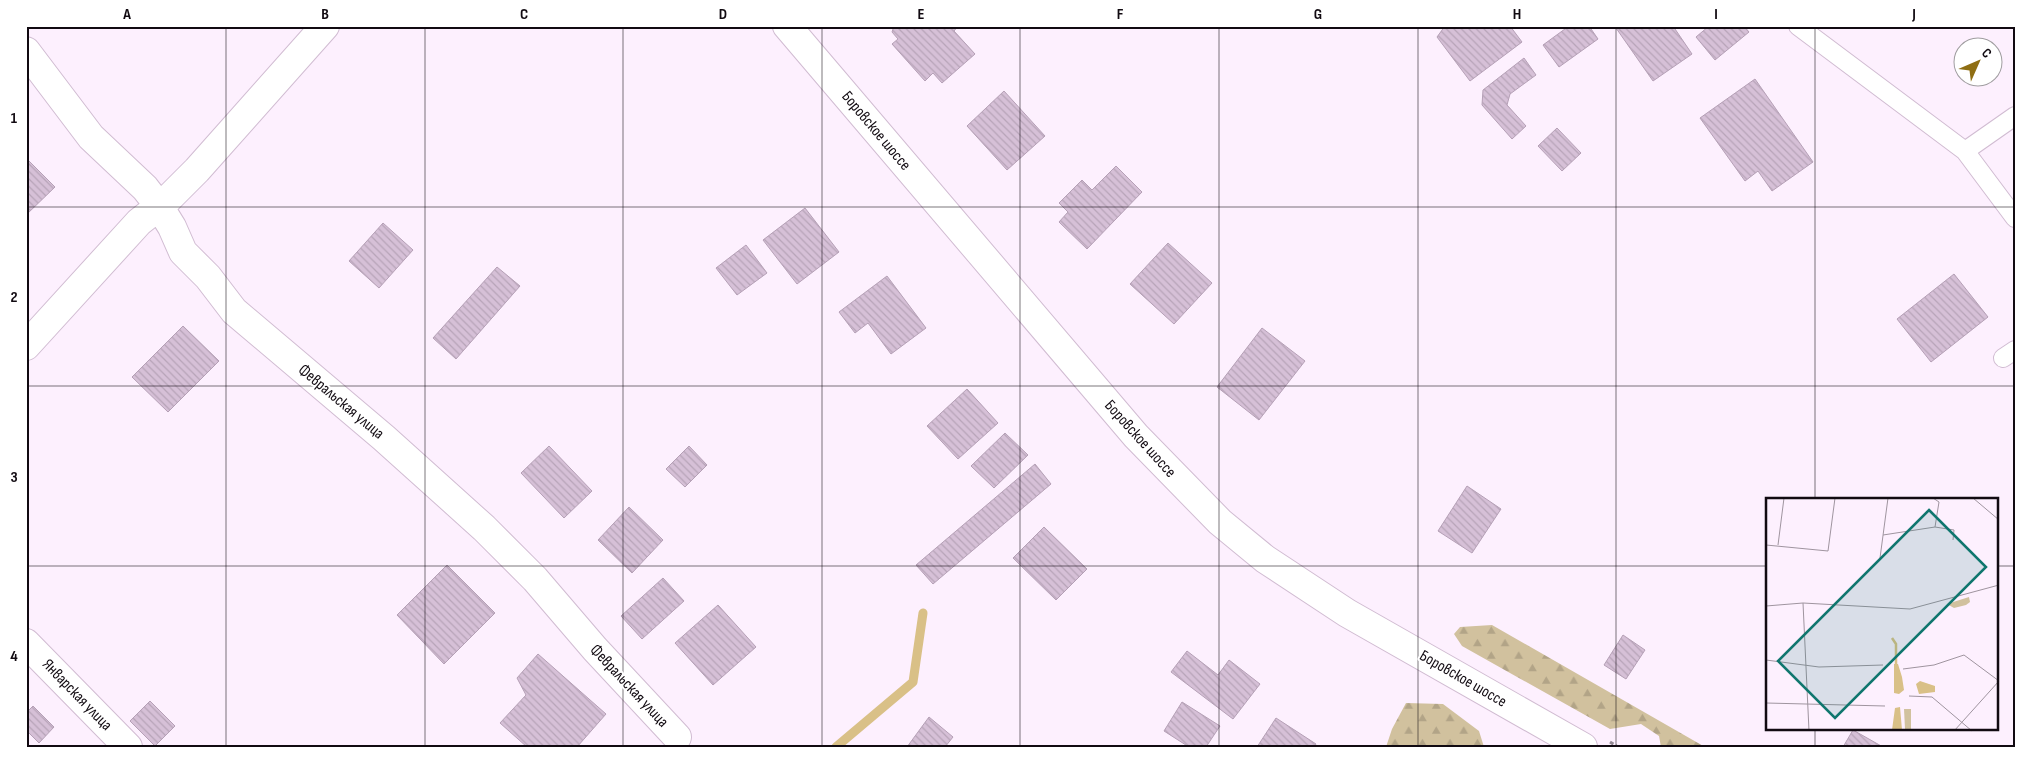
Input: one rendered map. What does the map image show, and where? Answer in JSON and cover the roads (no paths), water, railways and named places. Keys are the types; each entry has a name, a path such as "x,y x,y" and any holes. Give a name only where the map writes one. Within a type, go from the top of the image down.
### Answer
{"street":[{"path":"26,346 139,222 198,170 325,26"},
{"name":"Боровское шоссе","path":"787,26 1136,436 1182,485 1227,528 1265,559 1347,613 1592,742"},
{"name":"Февральская улица","path":"26,51 91,138 145,188 172,227 183,252 208,277 234,311 384,438 484,528 535,579 595,649 678,738"},
{"name":"Январская улица","path":"26,643 128,747"}],"lane":[{"path":"1798,26 1965,151 2015,218"},
{"path":"1965,151 2015,116"}],"waterway":[{"path":"836,747 913,682 923,613"}]}
